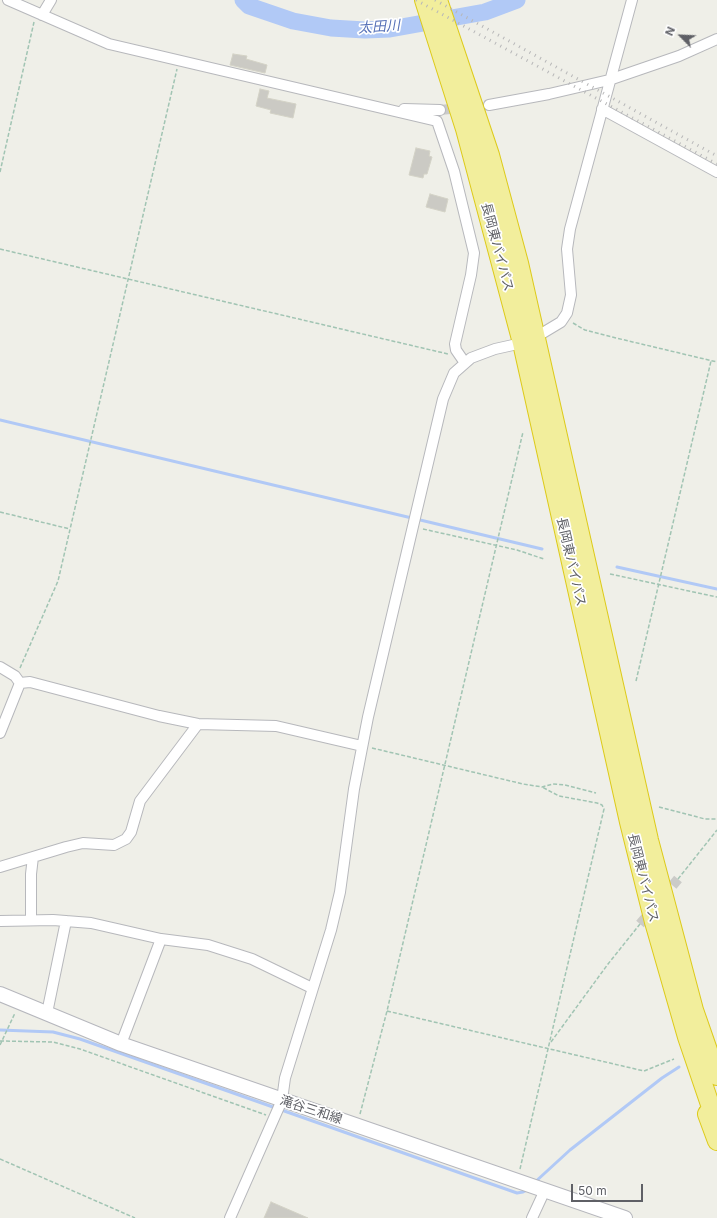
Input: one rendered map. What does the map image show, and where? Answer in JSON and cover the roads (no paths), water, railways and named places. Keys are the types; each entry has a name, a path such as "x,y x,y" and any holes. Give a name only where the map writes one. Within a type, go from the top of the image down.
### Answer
{"highway":[{"name":"長岡東バイパス","path":"424,0 502,196 529,340 629,822 647,923 717,1125"},
{"name":"長岡東バイパス","path":"438,0 463,97"},
{"name":"長岡東バイパス","path":"529,340 649,840 694,1010 717,1076"},
{"path":"647,923 660,957 671,1002 702,1101 717,1142"}],"main road":[{"name":"滝谷三和線","path":"0,994 121,1044 282,1100 357,1124 624,1218"}],"street":[{"path":"8,0 109,44 322,95 388,108 437,121 454,172 474,253 471,275 455,344 456,350 465,363"},
{"path":"39,13 51,0"},
{"path":"230,1218 282,1100 285,1078 331,930 340,892 362,746 443,399 454,373 465,363 482,353 529,340 560,322 568,309 571,294 567,249 570,229 609,80 632,0"},
{"path":"489,105 549,94 609,80 679,56 717,39"},
{"path":"388,108 440,110"},
{"path":"602,109 717,172"},
{"path":"0,667 18,680 159,716 198,724 276,726 362,746"},
{"path":"0,733 18,680"},
{"path":"0,867 83,843 114,845 126,839 131,832 140,801 198,724"},
{"path":"32,919 31,874 33,857"},
{"path":"0,920 32,919 91,923 161,939 208,945 252,959 312,988"},
{"path":"47,1013 66,921"},
{"path":"121,1044 161,939"},
{"path":"532,1218 544,1190"}],"waterway":[{"name":"太田川","path":"243,0 249,6 293,21 331,28 365,30 390,29 485,12 517,0"},
{"path":"0,420 542,549"},
{"path":"617,567 717,589"},
{"path":"0,1030 53,1032 80,1039 517,1193 527,1190"},
{"path":"534,1183 570,1150 662,1078 679,1067"}],"tunnel":[{"path":"440,110 489,105"},
{"path":"663,897 678,879"},
{"path":"640,924 652,910"}],"railway":[{"path":"416,0 717,164"},
{"path":"435,0 717,156"}]}
